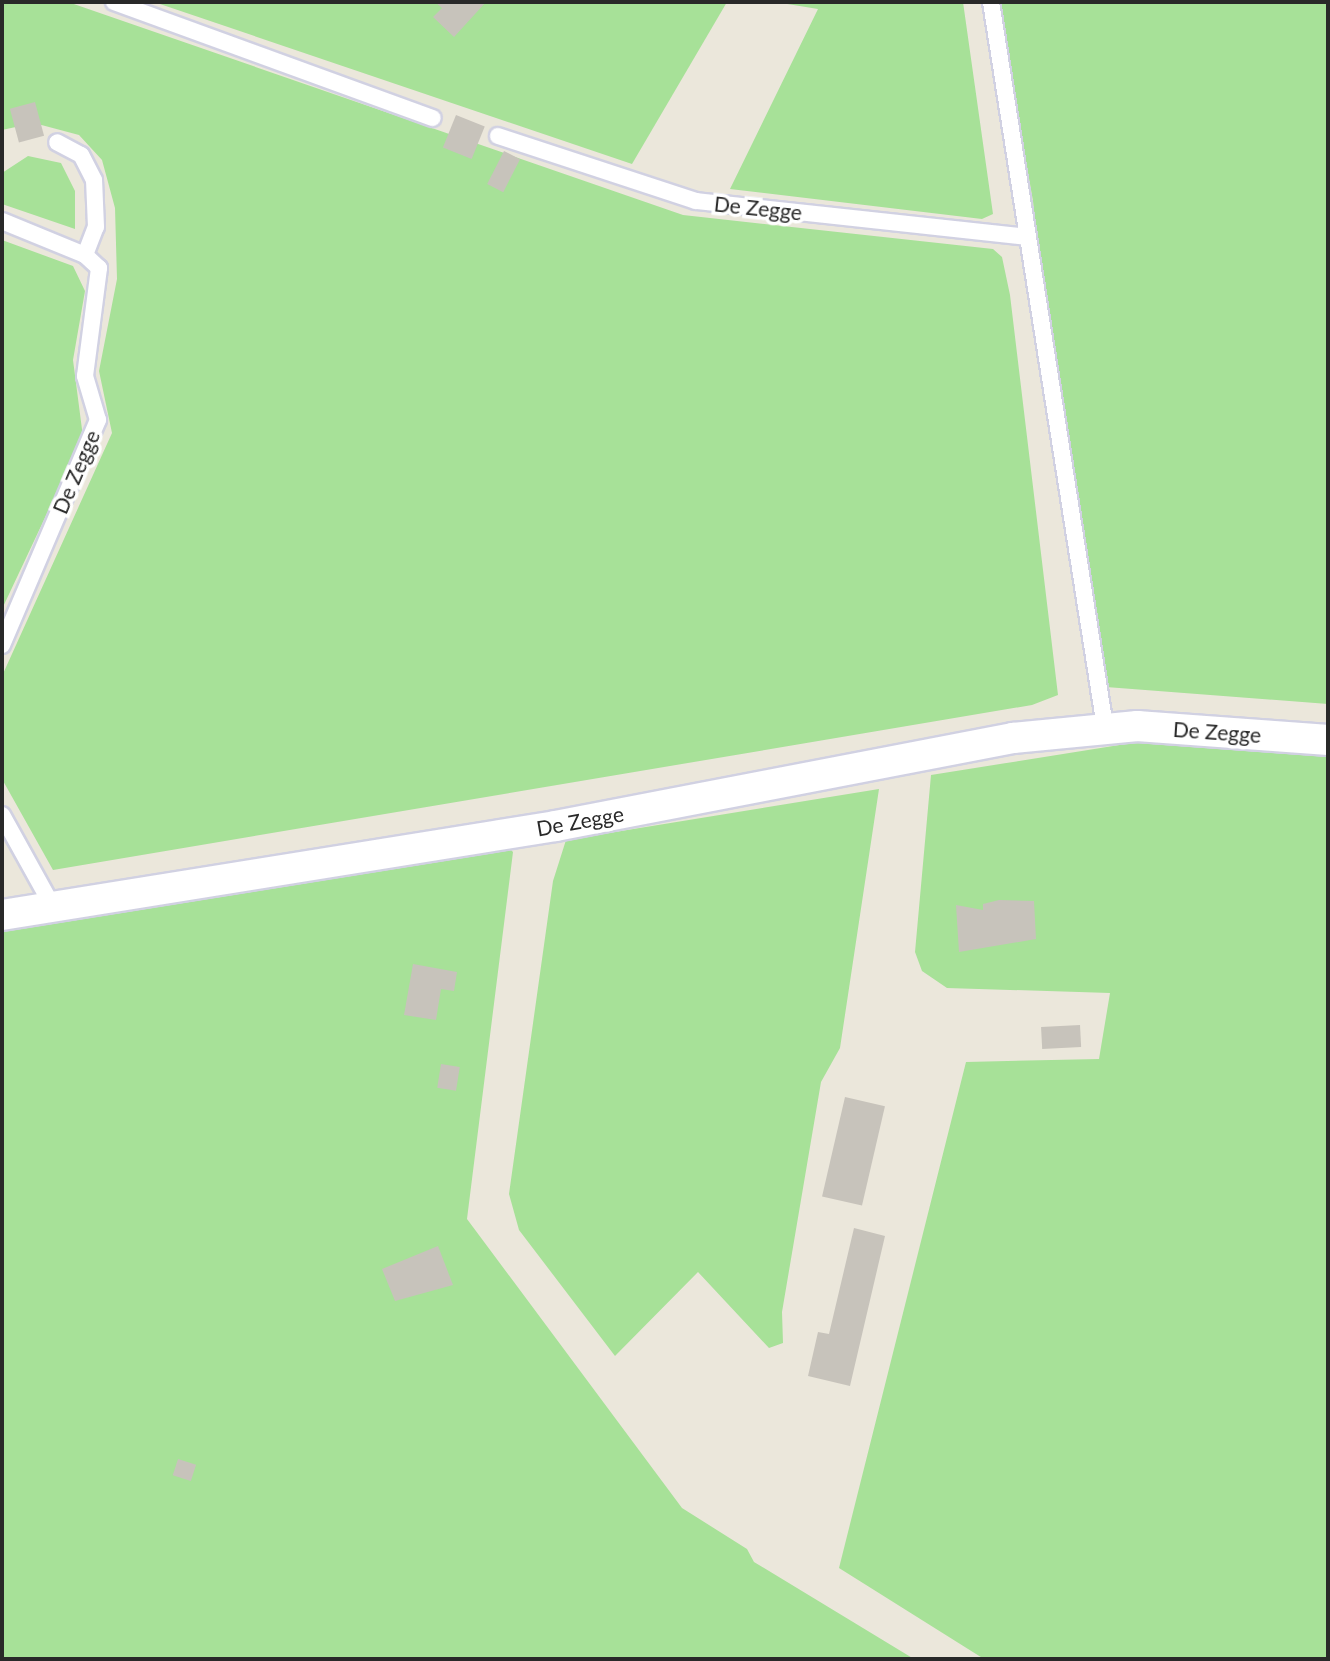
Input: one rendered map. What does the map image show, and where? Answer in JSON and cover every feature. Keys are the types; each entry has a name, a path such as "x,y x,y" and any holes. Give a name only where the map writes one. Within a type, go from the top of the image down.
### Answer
{"street":[{"name":"De Zegge","path":"2,915 556,826 1013,738 1105,727 1328,740"}],"lane":[{"path":"114,2 433,118"},
{"path":"991,2 1105,727"},
{"name":"De Zegge","path":"498,136 696,201 1027,237"},
{"path":"2,221 85,254 96,227 94,180 80,155 57,142"},
{"name":"De Zegge","path":"2,645 98,420 85,376 99,268 85,254"},
{"path":"2,815 54,907"}],"green space":[{"path":"2,2 68,2 683,215 993,249 1002,257 1010,295 1058,695 1032,705 53,870 2,779 2,676 112,433 99,371 117,279 115,208 102,160 79,135 34,123 2,130"},
{"path":"154,2 727,2 632,164"},
{"path":"775,2 963,2 993,214 982,219 730,189 818,9"},
{"path":"998,2 1328,2 1328,704 1106,687 1068,532 1033,201"},
{"path":"28,156 61,163 75,191 75,229 2,204 2,173"},
{"path":"2,240 73,266 85,291 73,360 83,437 2,609"},
{"path":"1182,735 1328,757 1328,1659 984,1659 839,1568 966,1062 1099,1059 1110,993 947,988 922,971 915,952 931,775"},
{"path":"879,789 840,1048 821,1082 782,1312 783,1343 769,1348 698,1272 615,1356 519,1230 509,1194 553,881 566,840"},
{"path":"508,847 513,852 467,1219 682,1508 747,1549 754,1562 914,1659 2,1659 2,931"}],"building":[{"path":"435,2 486,2 454,37 433,17 442,8"},
{"path":"35,102 44,136 19,143 10,109"},
{"path":"456,115 485,127 472,159 443,147"},
{"path":"504,151 520,159 503,192 487,184"},
{"path":"999,900 1034,901 1036,939 959,952 956,905 983,910 983,904"},
{"path":"413,964 457,972 454,991 441,989 436,1020 404,1015"},
{"path":"1080,1025 1081,1047 1042,1049 1041,1027"},
{"path":"441,1064 460,1067 456,1091 437,1088"},
{"path":"845,1097 885,1106 862,1206 822,1196"},
{"path":"854,1228 885,1236 850,1386 808,1376 818,1332 829,1334"},
{"path":"438,1246 453,1285 395,1301 382,1269"},
{"path":"178,1459 196,1465 191,1481 173,1475"}]}
